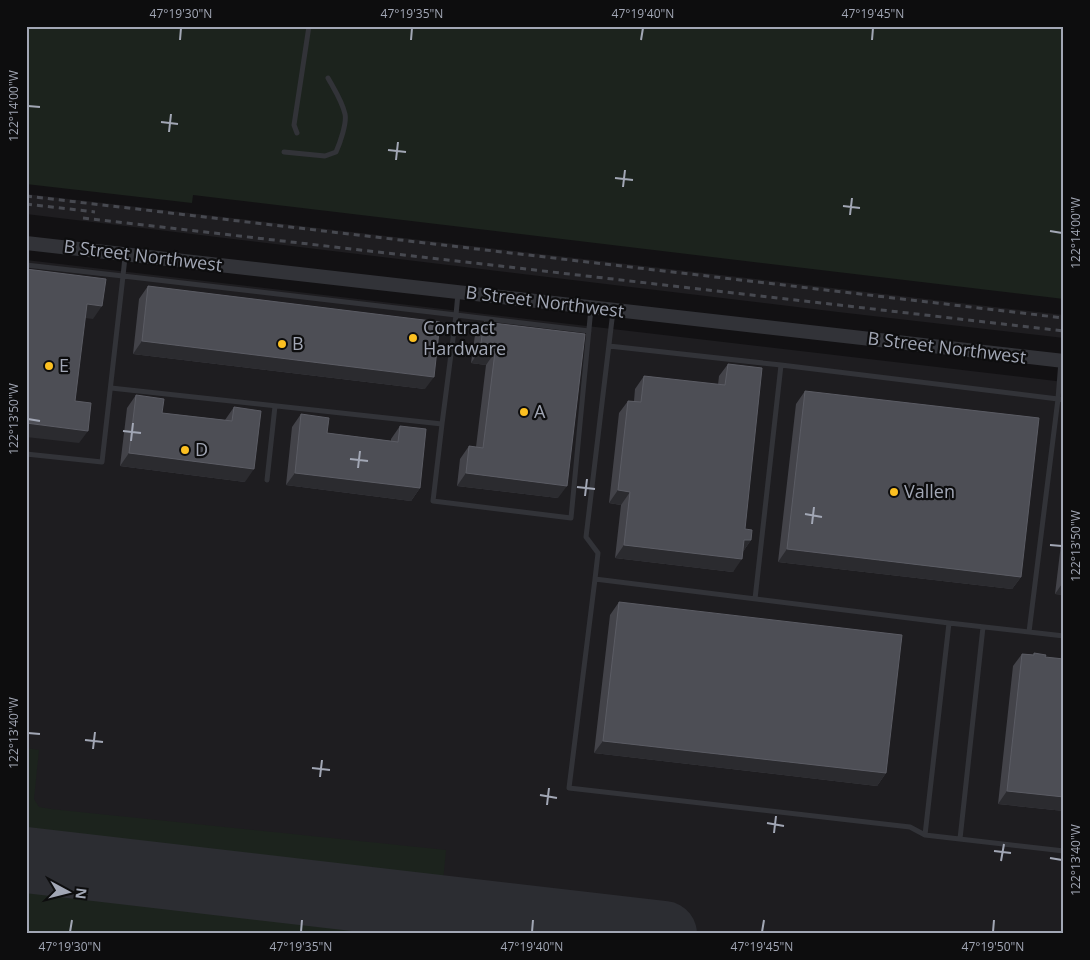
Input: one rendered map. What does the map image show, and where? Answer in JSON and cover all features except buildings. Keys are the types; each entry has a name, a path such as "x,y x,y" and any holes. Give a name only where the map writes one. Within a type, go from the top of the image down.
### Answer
{"street":[{"name":"B Street Northwest","path":"26,243 1062,361"}],"lane":[{"path":"297,134 294,125 309,26"},
{"path":"284,152 325,156 336,152 341,140 345,115 339,98 328,78"},
{"path":"26,454 102,462 125,254"},
{"path":"26,265 589,331"},
{"path":"458,292 433,501 571,518 591,308"},
{"path":"613,310 586,537 598,553 569,788 910,827 925,835 1064,851"},
{"path":"608,346 1061,399"},
{"path":"1029,632 1061,399 1062,361"},
{"path":"755,599 781,365"},
{"path":"111,388 442,424"},
{"path":"267,480 275,406"},
{"path":"595,579 1064,636"},
{"path":"925,835 949,623"},
{"path":"960,839 984,627"}],"shaded area":[{"path":"26,26 1064,26 1064,299 193,195 192,203 26,184"},
{"path":"26,194 1064,315 1064,338 26,214"},
{"path":"26,260 1064,382 1064,934 26,934"},
{"path":"26,748 39,750 34,799 39,807 446,850 442,892 386,888 26,842"},
{"path":"26,880 349,917 367,926 374,934 26,934"},
{"path":"427,926 494,934 412,934"}],"taxiway":[{"path":"391,934 394,903"}],"runway":[{"path":"26,860 664,934"}],"railway":[{"path":"26,196 1064,318"},
{"path":"26,204 95,212"},
{"path":"83,218 1064,331"}],"place":[{"name":"Contract Hardware","path":"413,338"},
{"name":"B","path":"282,344"},
{"name":"E","path":"49,366"},
{"name":"A","path":"524,412"},
{"name":"D","path":"185,450"},
{"name":"Vallen","path":"894,492"}]}
